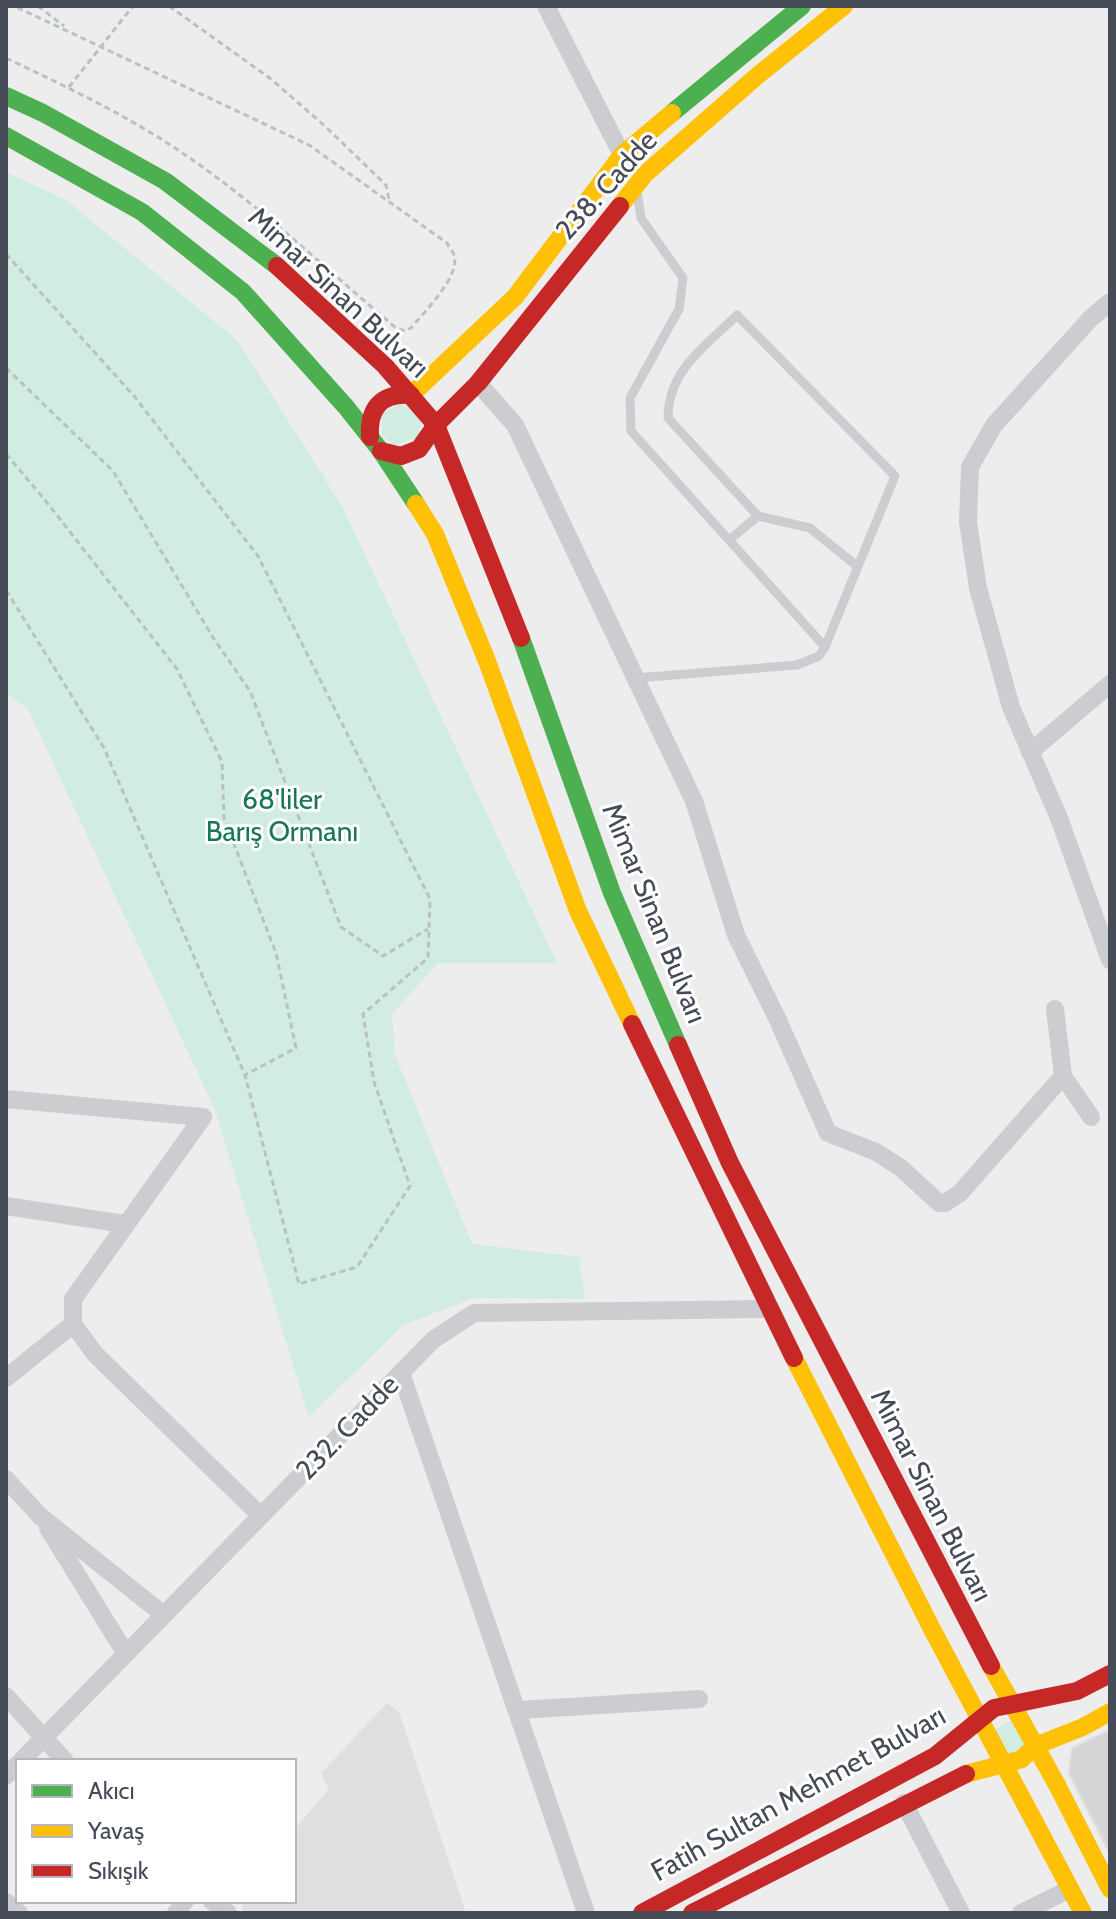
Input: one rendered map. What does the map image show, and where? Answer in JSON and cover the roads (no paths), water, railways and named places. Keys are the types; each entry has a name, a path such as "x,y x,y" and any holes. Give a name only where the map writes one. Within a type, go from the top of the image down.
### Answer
{"main road":[{"name":"238. Cadde","path":"411,395 515,297 622,155 802,6"},
{"name":"238. Cadde","path":"436,425 478,383 636,184 757,76 844,6"},
{"name":"Mimar Sinan Bulvarı","path":"6,96 43,113 178,190 266,256 385,366 436,425 521,638 612,893 730,1163 964,1617 1110,1889"},
{"path":"6,136 142,212 243,292 346,407 375,444 435,534 487,661 578,911 769,1309 1083,1913"},
{"path":"622,155 636,184"},
{"path":"375,444 369,416 374,406 390,394 411,395"},
{"path":"375,444 401,456 410,454 425,443 436,425"},
{"path":"1011,1703 1077,1691 1110,1674"},
{"name":"Fatih Sultan Mehmet Bulvarı","path":"642,1913 935,1756 994,1708 1011,1703"},
{"path":"1035,1746 1083,1727 1110,1712"},
{"name":"Fatih Sultan Mehmet Bulvarı","path":"692,1913 957,1777 1022,1759 1035,1746"}],"street":[{"path":"546,6 622,155"},
{"path":"1110,302 1091,318 994,425 970,467 968,522 978,588 1011,707 1059,818 1110,960"},
{"path":"478,383 515,425 694,801 736,935 828,1133 876,1152 901,1168 939,1203 945,1203 960,1193 1063,1076"},
{"path":"1030,752 1110,684"},
{"path":"1055,1009 1063,1076 1091,1117"},
{"path":"6,1099 203,1117 73,1299 73,1324 95,1354 261,1516"},
{"path":"6,1206 125,1224"},
{"name":"232. Cadde","path":"23,1759 433,1340 474,1313 769,1309"},
{"path":"6,1378 73,1324"},
{"path":"401,1373 519,1710 586,1913"},
{"path":"6,1479 40,1516 164,1615"},
{"path":"40,1516 126,1654"},
{"path":"6,1696 63,1759"},
{"path":"519,1710 699,1699"},
{"path":"904,1803 961,1913"},
{"path":"1021,1913 1070,1889"},
{"path":"6,1902 19,1913"}],"lane":[{"path":"636,184 641,218 683,278 679,309 630,398 631,431 825,647"},
{"path":"636,678 797,665 819,656 825,647 858,567 895,476 737,315 679,373 668,401 668,418 758,516 810,528 858,567"},
{"path":"729,540 758,516"}],"park label":[{"name":"68'liler Barış Ormanı","path":"282,815"}]}
